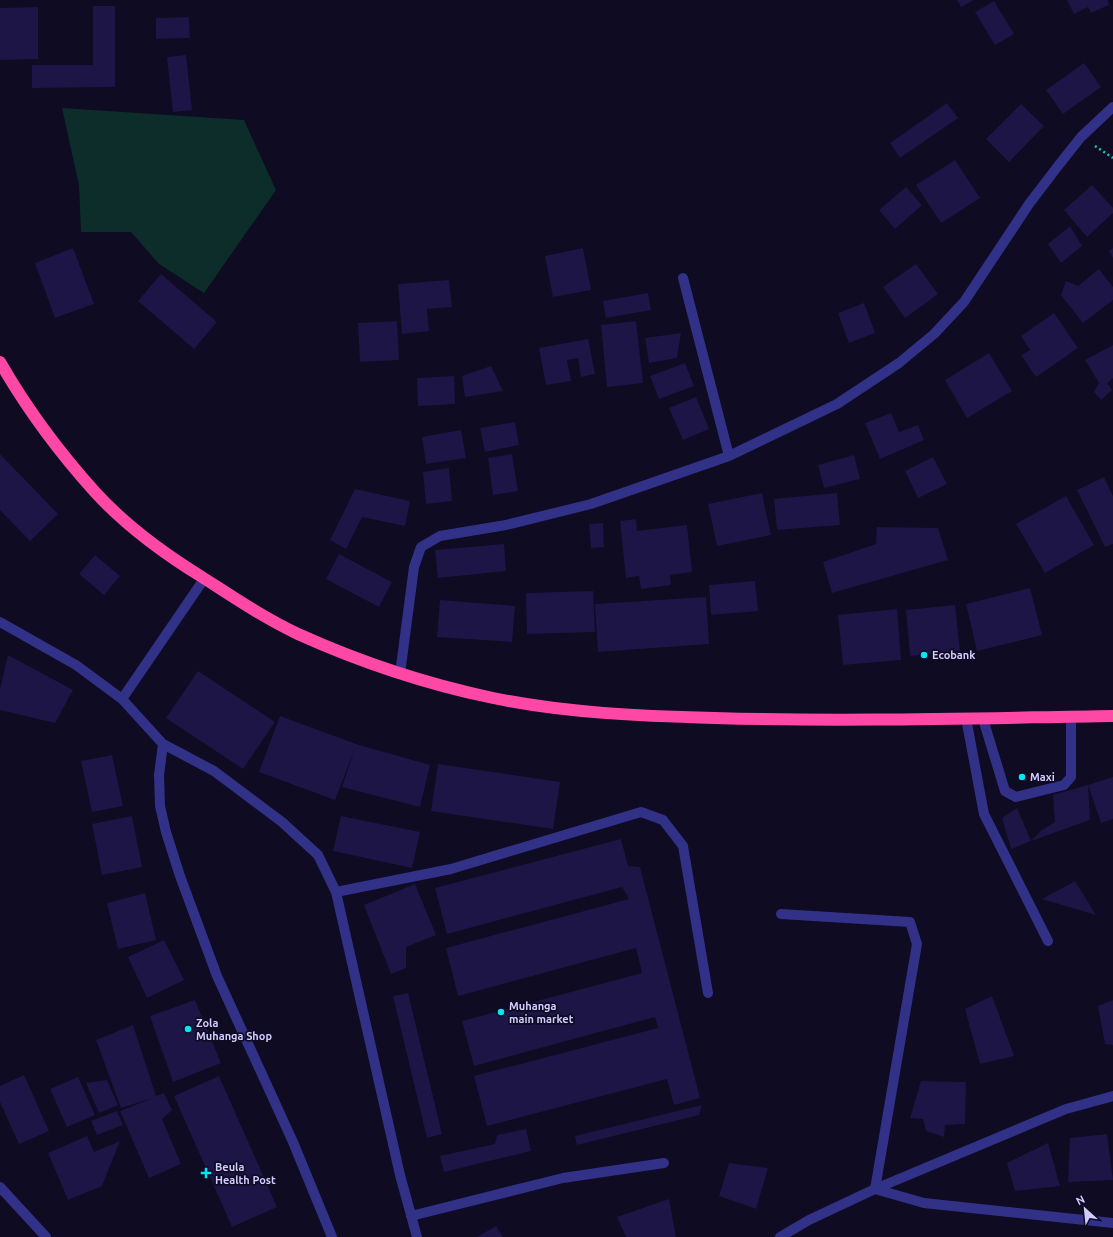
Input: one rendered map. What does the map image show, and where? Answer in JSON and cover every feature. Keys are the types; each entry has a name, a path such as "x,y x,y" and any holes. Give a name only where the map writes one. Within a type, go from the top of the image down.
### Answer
{"highway":[{"path":"0,362 22,399 52,440 97,494 167,556 247,607 298,634 400,674 494,698 583,711 752,719 841,720 1113,716"}],"street":[{"path":"400,674 414,567 421,547 440,536 506,525 591,504 729,456 837,404 899,363 934,334 964,302 1029,204 1081,137 1113,107"},
{"path":"683,278 729,456"},
{"path":"122,699 204,579"},
{"path":"0,622 76,666 122,699 163,744 214,772 282,822 318,855 336,892 417,1237"},
{"path":"983,719 1005,791 1016,796 1064,785 1071,777 1071,716"},
{"path":"966,718 984,814 1048,941"},
{"path":"163,744 159,775 160,806 166,832 180,876 217,976 293,1142 332,1237"},
{"path":"336,892 451,869 641,812 663,820 682,846 708,993"},
{"path":"781,914 910,922 917,944 875,1189"},
{"path":"780,1237 810,1220 875,1189 1066,1109 1113,1096"},
{"path":"411,1216 563,1178 664,1163"},
{"path":"0,1187 46,1237"},
{"path":"875,1189 924,1203 1113,1223"}],"path":[{"path":"1081,137 1113,158"}],"green space":[{"path":"62,108 244,120 276,190 204,293 159,264 131,232 81,232 79,185"}],"building":[{"path":"957,0 974,0 961,7"},
{"path":"1067,0 1108,0 1109,5 1091,13 1088,7 1074,14"},
{"path":"994,1 1014,34 995,45 975,12"},
{"path":"93,6 115,6 115,87 32,88 32,65 93,65"},
{"path":"38,7 38,59 0,60 0,8"},
{"path":"189,17 190,38 156,39 156,18"},
{"path":"186,55 192,110 173,112 167,57"},
{"path":"1084,63 1101,87 1063,114 1046,90"},
{"path":"947,103 958,118 900,158 890,143"},
{"path":"1021,104 1044,126 1009,162 986,139"},
{"path":"955,160 980,198 941,223 916,185"},
{"path":"1092,185 1113,208 1113,213 1087,237 1064,210"},
{"path":"906,187 922,205 895,229 879,210"},
{"path":"1070,226 1082,246 1061,263 1048,244"},
{"path":"73,248 94,304 55,318 35,263"},
{"path":"583,248 591,290 553,297 545,256"},
{"path":"1113,248 1113,258 1109,251"},
{"path":"916,264 938,294 905,318 883,287"},
{"path":"1099,269 1113,287 1113,300 1083,323 1061,295 1066,281 1078,286"},
{"path":"161,274 217,322 194,349 138,301"},
{"path":"449,280 452,307 427,309 429,331 402,334 398,284"},
{"path":"648,293 651,310 606,318 603,301"},
{"path":"864,303 875,333 849,343 838,313"},
{"path":"1054,313 1078,348 1036,377 1021,355 1030,350 1021,336"},
{"path":"397,321 399,360 360,362 358,323"},
{"path":"636,321 643,383 607,387 601,325"},
{"path":"681,333 677,358 649,363 645,338"},
{"path":"588,339 595,374 581,377 578,358 567,360 571,381 546,385 539,348"},
{"path":"1113,345 1113,378 1107,383 1112,390 1101,400 1094,392 1099,383 1085,360"},
{"path":"989,353 1012,391 967,418 945,380"},
{"path":"685,363 694,386 659,399 650,376"},
{"path":"491,366 503,391 465,397 462,376"},
{"path":"454,376 455,404 418,406 417,378"},
{"path":"696,397 709,429 683,440 669,408"},
{"path":"891,413 899,432 918,425 924,440 880,459 865,423"},
{"path":"515,422 519,445 485,452 480,428"},
{"path":"461,430 466,458 426,464 422,437"},
{"path":"0,454 58,514 30,541 0,510"},
{"path":"512,454 518,491 493,495 488,458"},
{"path":"854,455 860,479 824,488 818,465"},
{"path":"933,457 947,484 918,498 905,471"},
{"path":"449,468 452,501 426,504 423,472"},
{"path":"1104,477 1113,496 1113,544 1105,547 1077,490"},
{"path":"355,489 410,501 405,526 362,517 346,549 330,540"},
{"path":"762,493 771,535 717,546 708,504"},
{"path":"837,493 840,525 777,530 774,499"},
{"path":"1066,496 1094,545 1045,573 1016,524"},
{"path":"636,519 637,531 687,525 692,572 670,575 671,585 641,589 639,576 626,578 620,521"},
{"path":"603,523 604,547 591,548 589,524"},
{"path":"877,527 938,528 948,560 832,593 823,562 876,544"},
{"path":"504,544 506,571 438,578 435,550"},
{"path":"339,554 392,582 379,607 326,579"},
{"path":"95,555 120,576 104,595 79,574"},
{"path":"755,581 758,611 711,615 709,585"},
{"path":"1030,588 1042,635 977,651 966,604"},
{"path":"593,591 595,632 527,634 526,593"},
{"path":"706,597 709,644 598,652 595,604"},
{"path":"440,600 515,606 512,642 437,637"},
{"path":"955,605 960,651 910,656 906,610"},
{"path":"897,609 901,660 843,665 838,615"},
{"path":"8,655 73,690 55,723 0,710 0,689"},
{"path":"198,671 275,722 243,769 166,718"},
{"path":"280,716 356,744 430,765 420,807 342,787 354,751 335,800 259,772"},
{"path":"112,755 123,806 92,812 81,761"},
{"path":"438,764 560,782 553,829 431,811"},
{"path":"1113,777 1113,819 1101,823 1088,785"},
{"path":"1088,785 1090,820 1031,841 1042,830 1055,822 1053,795"},
{"path":"1017,808 1031,841 1011,849 1002,818"},
{"path":"132,816 142,867 102,875 92,824"},
{"path":"341,816 420,832 412,868 333,851"},
{"path":"621,839 628,866 640,867 700,1098 674,1105 667,1079 487,1126 474,1076 658,1028 655,1017 474,1066 462,1021 642,973 636,948 458,996 446,948 629,899 622,887 447,934 435,888"},
{"path":"1075,881 1096,915 1042,899"},
{"path":"415,884 436,935 406,947 406,968 391,974 364,905"},
{"path":"145,893 156,940 118,949 107,903"},
{"path":"164,940 184,980 147,998 128,957"},
{"path":"408,993 442,1134 427,1138 393,996"},
{"path":"992,996 1014,1056 980,1064 965,1009"},
{"path":"195,1000 221,1063 173,1082 150,1016"},
{"path":"1113,1000 1113,1045 1105,1044 1098,1006"},
{"path":"133,1025 156,1096 164,1093 172,1110 162,1119 181,1164 149,1178 120,1111 153,1098 121,1108 96,1040"},
{"path":"24,1075 49,1131 19,1144 0,1102 0,1086"},
{"path":"219,1076 277,1207 232,1227 174,1096"},
{"path":"78,1077 95,1115 67,1127 50,1089"},
{"path":"107,1080 118,1105 99,1113 86,1083"},
{"path":"921,1081 966,1082 965,1124 945,1125 944,1137 926,1131 923,1119 910,1118"},
{"path":"702,1105 699,1115 577,1145 575,1136"},
{"path":"117,1111 123,1125 97,1135 91,1121"},
{"path":"526,1129 531,1151 444,1172 440,1156 495,1144 497,1135"},
{"path":"1107,1134 1113,1180 1068,1182 1070,1138"},
{"path":"87,1136 94,1152 120,1141 102,1186 68,1200 48,1153"},
{"path":"1048,1143 1060,1186 1015,1191 1007,1163"},
{"path":"729,1163 768,1168 756,1209 719,1196"},
{"path":"669,1199 676,1237 626,1237 617,1217"},
{"path":"496,1226 503,1237 477,1237"}],"place":[{"name":"Ecobank","path":"924,655"},
{"name":"Maxi","path":"1022,777"},
{"name":"Muhanga main market","path":"501,1012"},
{"name":"Zola Muhanga Shop","path":"188,1029"},
{"name":"Beula Health Post","path":"206,1173"}]}
